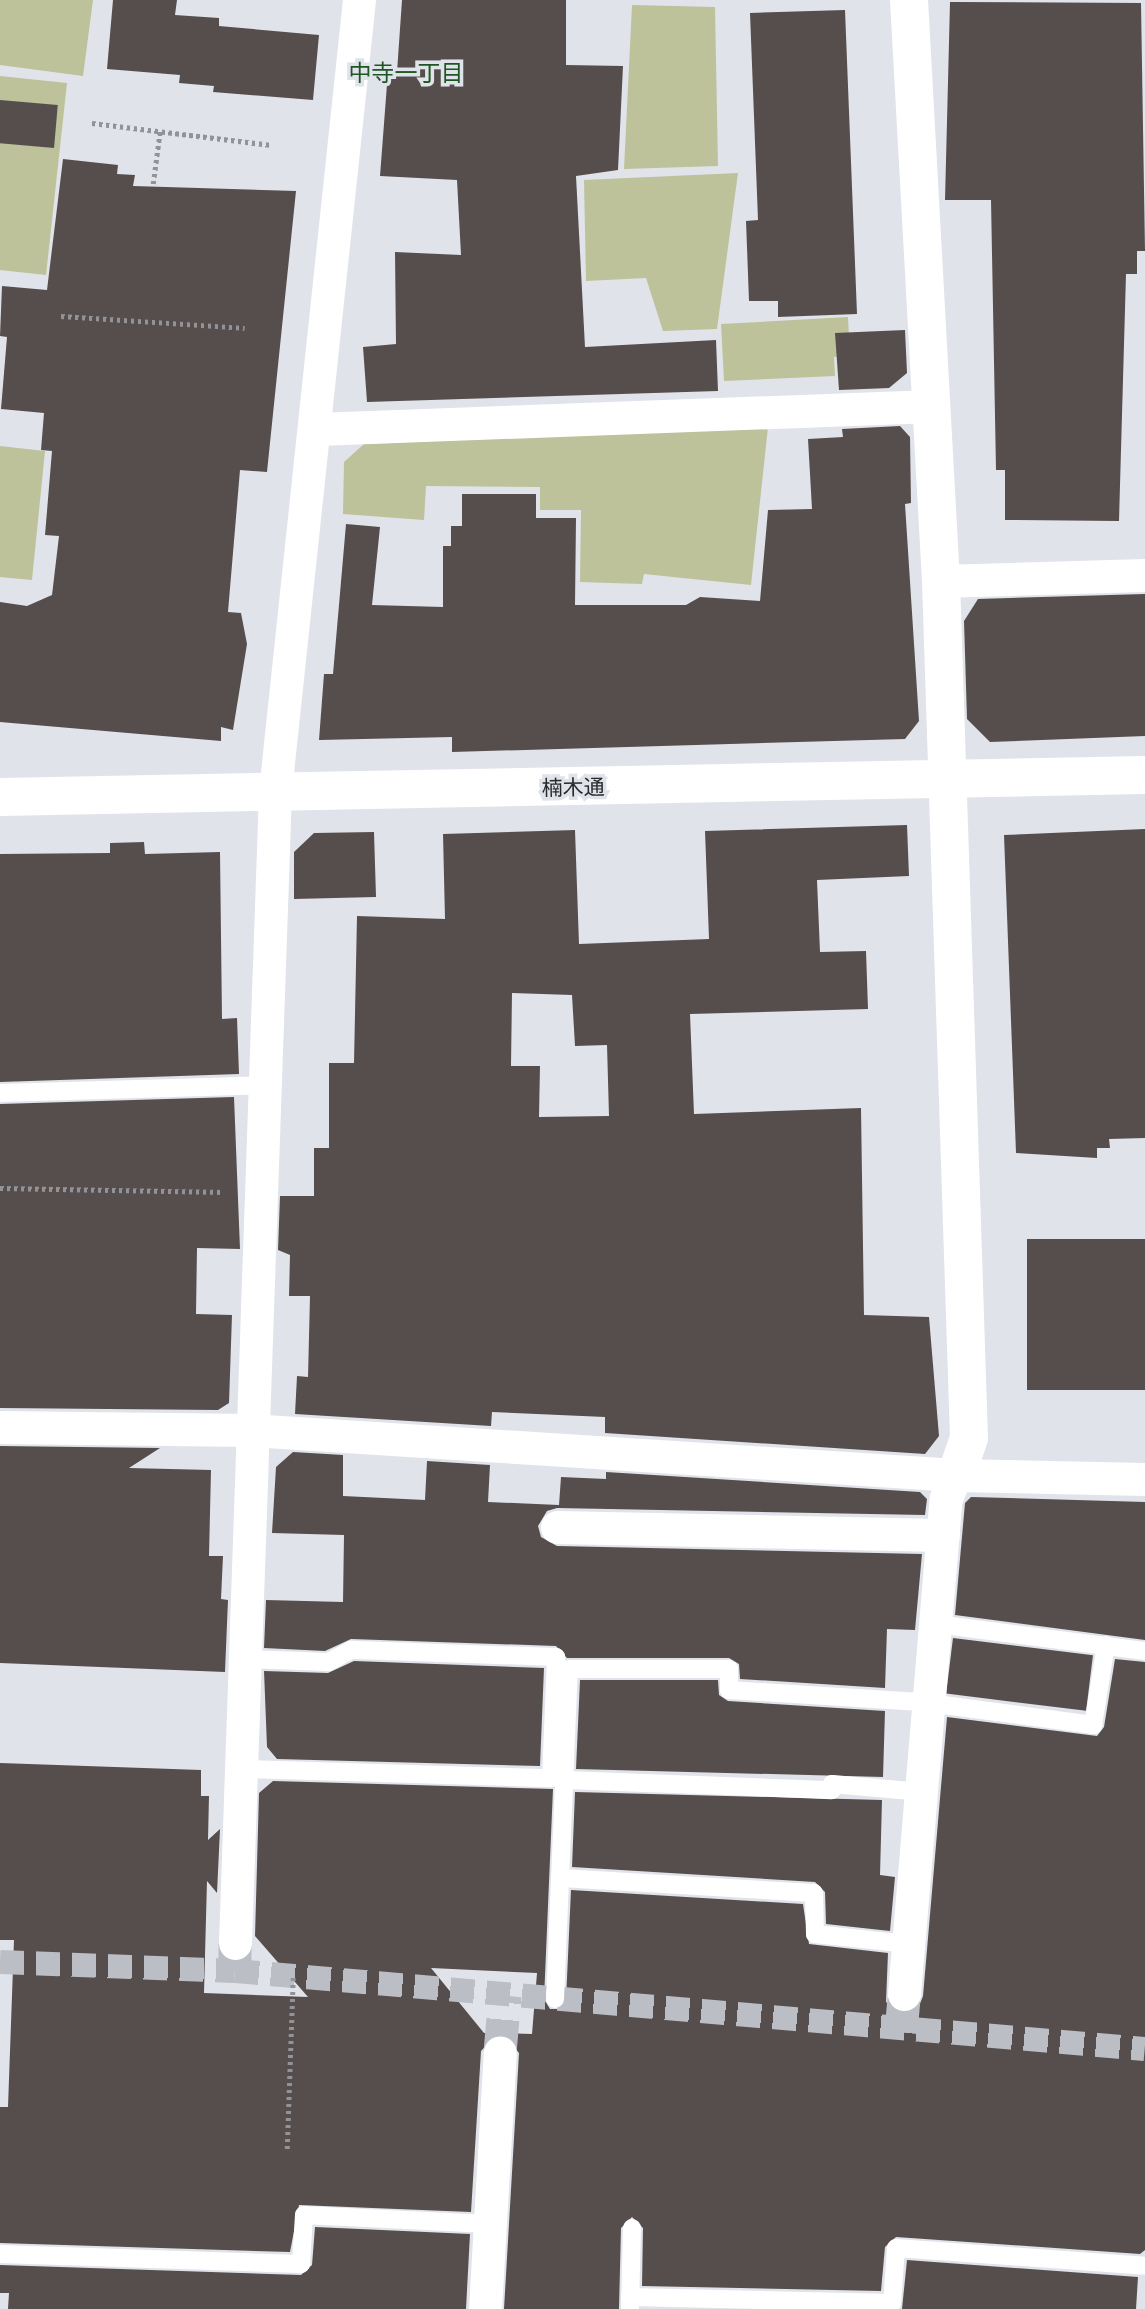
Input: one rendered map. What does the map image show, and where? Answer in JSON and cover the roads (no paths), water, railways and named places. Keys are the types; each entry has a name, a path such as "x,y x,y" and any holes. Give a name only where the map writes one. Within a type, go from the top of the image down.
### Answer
{"street":[{"path":"235,1942 262,1085 275,791 317,429 359,0"},
{"path":"904,1994 931,1706 943,1535 956,1475 969,1438 945,782 941,581 909,0"},
{"path":"317,429 932,406"},
{"path":"941,581 1145,575"},
{"name":"楠木通","path":"0,797 945,782 1145,775"},
{"path":"0,1427 251,1430 956,1475 1145,1479"},
{"path":"557,1528 943,1535"},
{"path":"485,2309 499,2052"}],"lane":[{"path":"0,1093 262,1085"},
{"path":"936,1624 1145,1651"},
{"path":"555,1999 569,1668 729,1670 729,1690 931,1706 1093,1725 1106,1645"},
{"path":"242,1769 551,1778 556,1657 351,1650 328,1662 246,1659"},
{"path":"566,1780 832,1790 832,1784 923,1792"},
{"path":"561,1878 814,1893 815,1934 909,1944"},
{"path":"0,2254 302,2264 304,2215 489,2224"},
{"path":"632,2228 630,2303 892,2303 896,2248 1145,2266"}],"tunnel":[{"path":"235,1943 235,1971"},
{"path":"0,1962 235,1971 1145,2049"},
{"path":"901,2032 904,1994"},
{"path":"500,2052 505,1995"}],"district":[{"name":"中寺一丁目","path":"406,72"}]}
